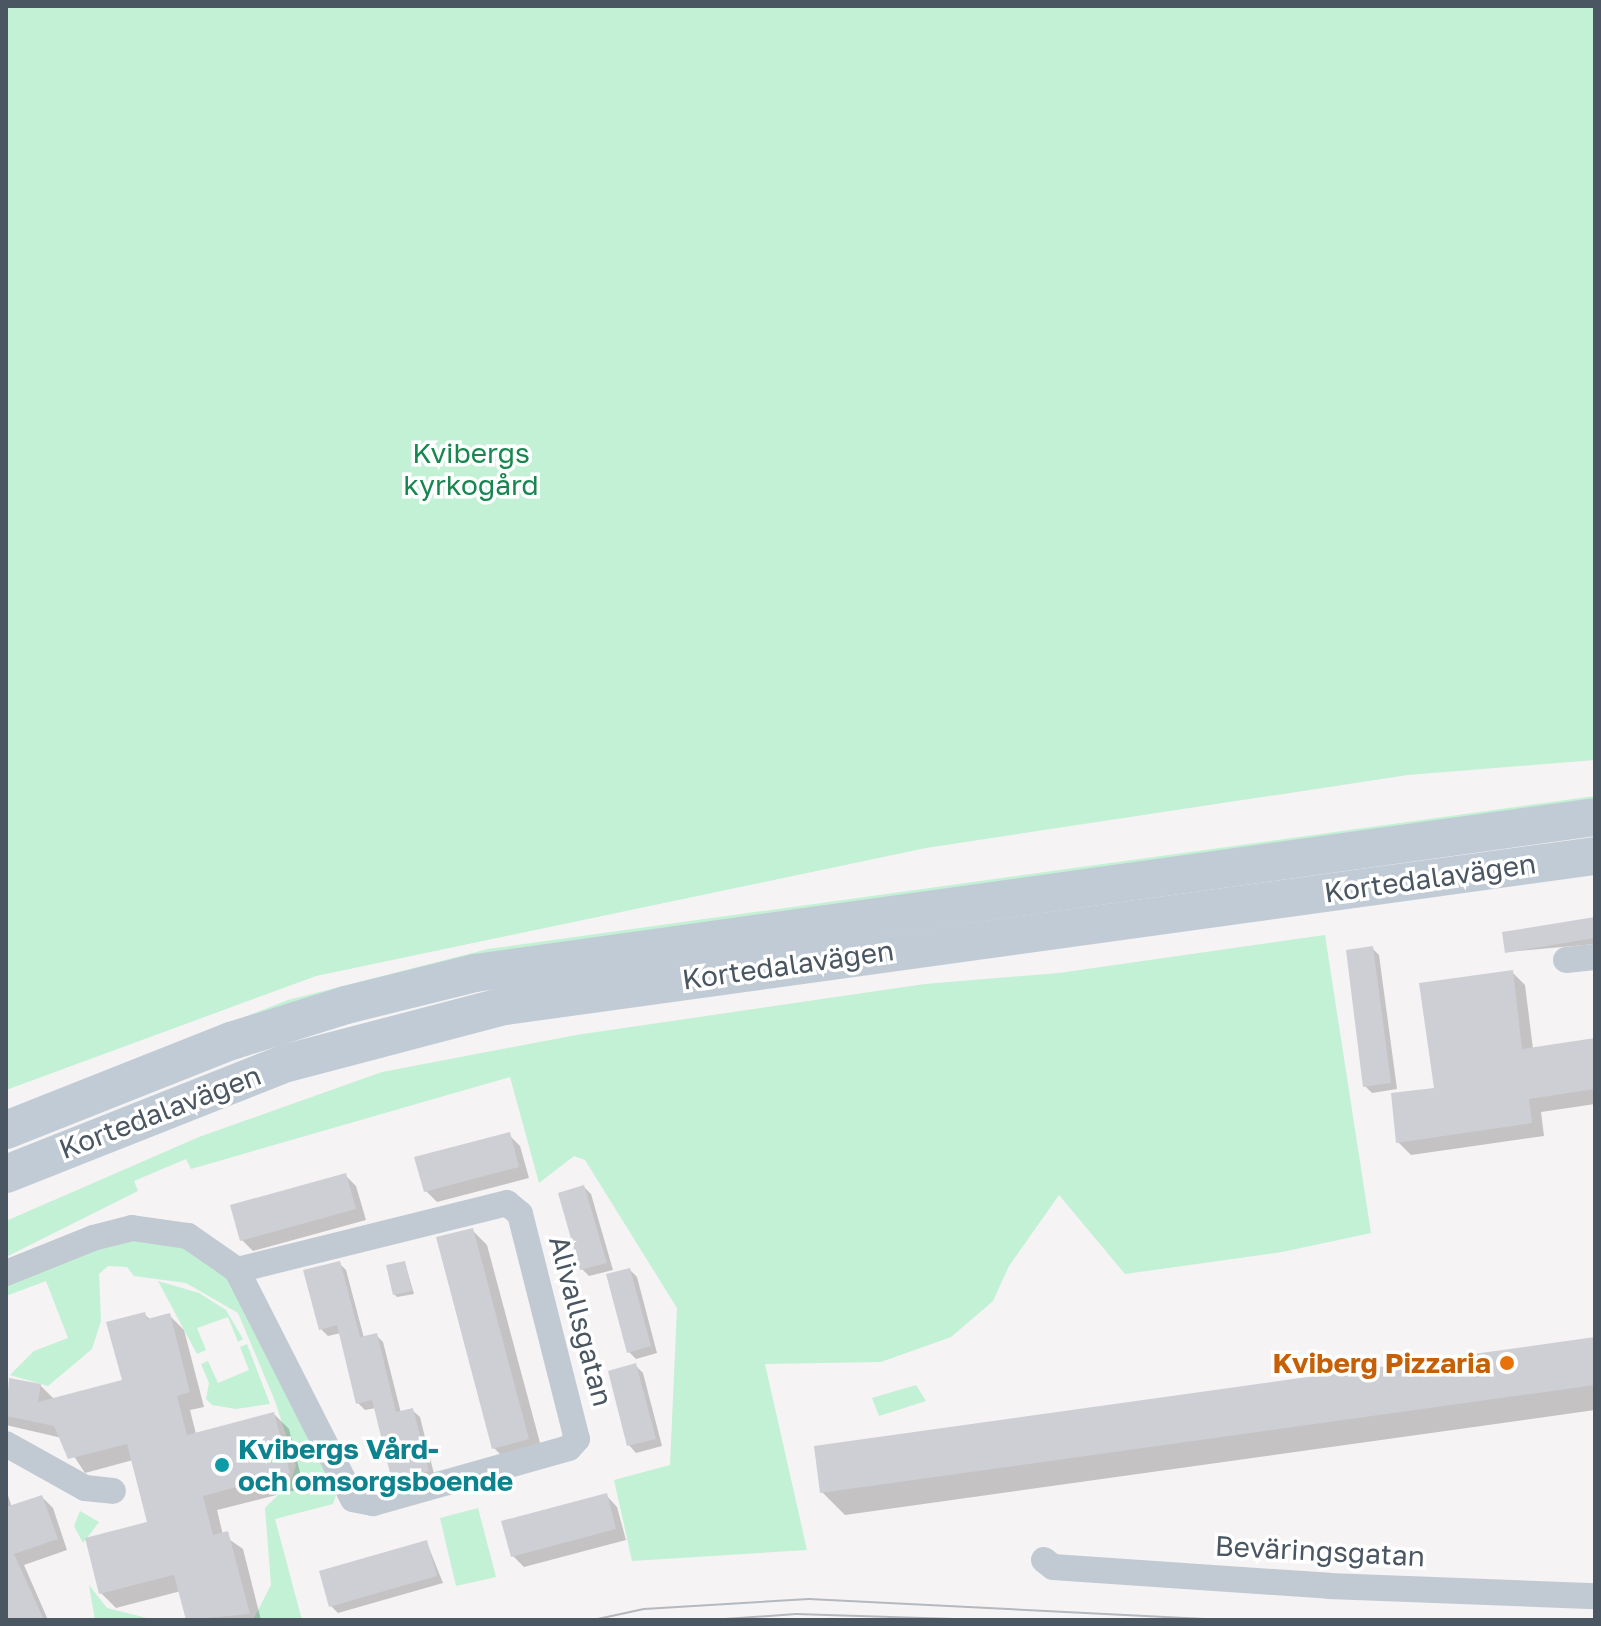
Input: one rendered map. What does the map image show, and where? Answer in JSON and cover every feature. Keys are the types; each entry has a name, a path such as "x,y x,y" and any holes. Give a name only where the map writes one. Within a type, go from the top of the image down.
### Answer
{"main road":[{"name":"Kortedalavägen","path":"6,1130 231,1041 360,1001 475,973 1595,817"},
{"name":"Kortedalavägen","path":"6,1174 287,1063 505,1006 1595,856"}],"street":[{"path":"1566,960 1595,957"},
{"name":"Alivallsgatan","path":"6,1273 93,1238 132,1228 188,1236 237,1270 353,1499 373,1503 569,1448 577,1439 520,1214 507,1203 237,1270"},
{"path":"6,1444 56,1475 85,1488 113,1491"},
{"name":"Beväringsgatan","path":"1044,1560 1053,1567 1329,1586 1595,1596"}],"green space":[{"name":"Kvibergs kyrkogård","path":"6,6 1595,6 1595,760 1408,775 926,848 316,976 6,1090"},
{"path":"1595,796 1595,803 564,943 6,1110 288,1000 488,949"},
{"path":"1325,935 1371,1233 1282,1252 1125,1274 1059,1195 1009,1266 993,1301 951,1337 881,1362 765,1364 807,1550 632,1561 614,1480 670,1465 677,1308 585,1160 574,1156 539,1183 510,1077 191,1169 186,1159 134,1181 138,1191 6,1257 6,1221 199,1137 382,1072 576,1035 925,984 1059,973"},
{"path":"108,1241 173,1241 225,1275 235,1288 336,1495 333,1504 275,1519 302,1620 253,1620 271,1585 265,1508 290,1483 296,1466 275,1401 238,1313 186,1283 134,1276 127,1267 108,1266 99,1274 101,1321 92,1349 48,1386 10,1375 34,1351 68,1338 46,1281 6,1296 6,1282"},
{"path":"158,1281 199,1293 226,1310 243,1339 238,1342 228,1317 197,1328 206,1350 197,1354"},
{"path":"247,1344 270,1404 236,1409 212,1405 206,1399 209,1383 201,1364 208,1361 218,1383 249,1370 240,1347"},
{"path":"916,1385 926,1401 879,1416 872,1398"},
{"path":"478,1508 496,1577 456,1586 440,1518"},
{"path":"80,1511 99,1522 83,1543 74,1526"},
{"path":"89,1585 107,1608 155,1620 95,1620"}],"building":[{"path":"1595,917 1595,938 1505,953 1502,932"},
{"path":"1373,946 1391,1083 1363,1087 1346,950"},
{"path":"1513,970 1522,1049 1595,1038 1595,1089 1529,1099 1532,1123 1396,1143 1391,1093 1434,1088 1419,983"},
{"path":"510,1132 519,1167 424,1192 414,1157"},
{"path":"346,1173 356,1209 240,1241 230,1205"},
{"path":"584,1185 607,1263 580,1270 558,1193"},
{"path":"473,1228 529,1439 492,1449 436,1237"},
{"path":"340,1261 360,1337 377,1333 396,1412 413,1408 429,1471 392,1481 372,1400 356,1404 337,1325 319,1330 303,1270"},
{"path":"405,1261 412,1291 393,1295 386,1265"},
{"path":"630,1268 651,1346 627,1353 606,1274"},
{"name":"Kvibergs Vård- och omsorgsboende","path":"145,1312 147,1319 170,1313 190,1392 177,1396 187,1435 274,1412 290,1473 203,1496 213,1535 228,1531 250,1614 186,1620 174,1575 99,1594 85,1538 147,1522 127,1444 68,1459 54,1426 6,1416 9,1378 41,1384 38,1402 122,1380 106,1322"},
{"path":"1595,1337 1595,1385 820,1493 814,1446"},
{"path":"636,1363 656,1439 627,1446 608,1371"},
{"path":"607,1493 616,1529 511,1557 501,1521"},
{"path":"42,1495 58,1539 14,1554 44,1620 6,1620 6,1507"},
{"path":"427,1540 437,1576 329,1607 319,1571"}],"tram line":[{"path":"593,1620 644,1609 809,1599 1229,1620"},
{"path":"711,1620 796,1614 985,1620"}],"place":[{"name":"Kviberg Pizzaria","path":"1507,1363"},
{"name":"Kvibergs Vård- och omsorgsboende","path":"222,1465"}]}
